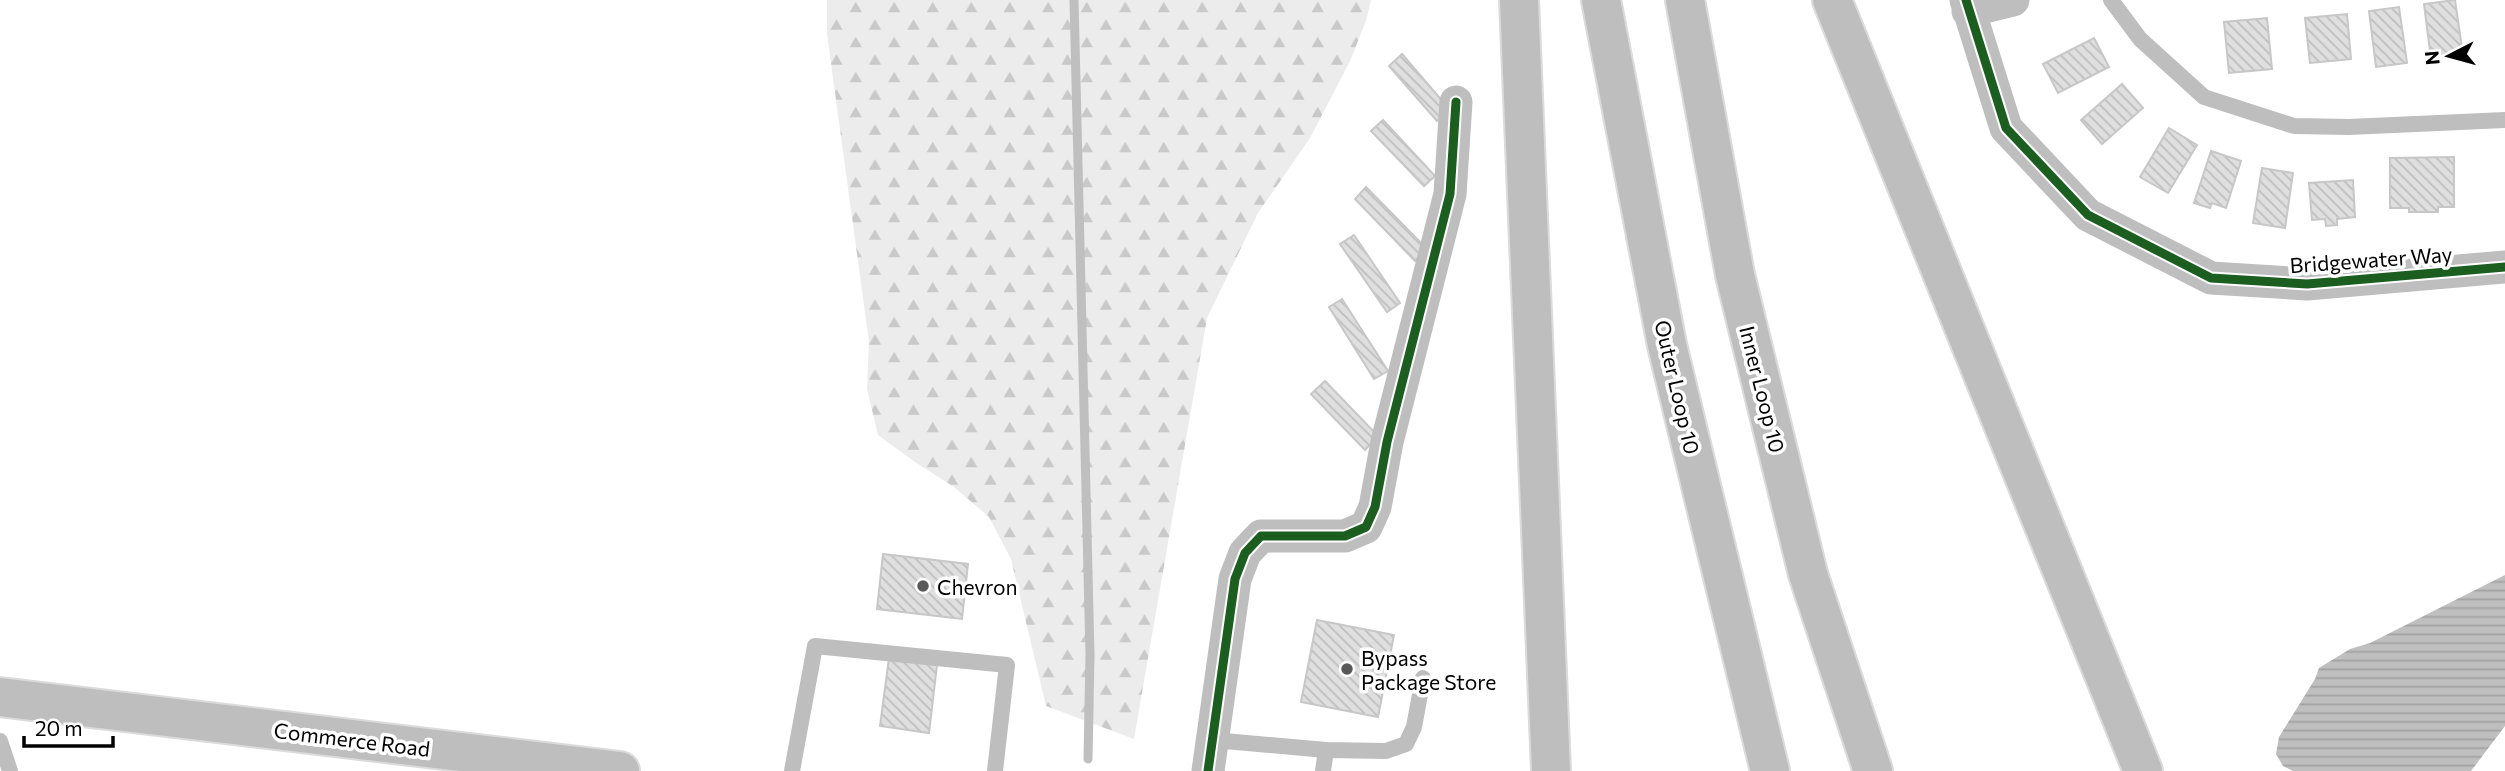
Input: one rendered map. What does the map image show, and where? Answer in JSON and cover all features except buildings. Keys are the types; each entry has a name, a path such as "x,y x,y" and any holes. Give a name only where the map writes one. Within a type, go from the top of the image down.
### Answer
{"highway":[{"path":"1519,0 1547,766"},
{"name":"Outer Loop 10","path":"1601,0 1667,345 1769,768"},
{"name":"Inner Loop 10","path":"1685,0 1738,288 1808,574 1873,771"},
{"path":"1832,0 2143,771"},
{"name":"Commerce Road","path":"0,697 527,766 620,771"}],"street":[{"path":"1967,6 2013,0"},
{"name":"Bridgewater Way","path":"1967,6 2006,128 2088,215 2211,278 2307,285 2505,267"},
{"path":"1210,755 1235,579 1245,553 1261,536 1345,536 1366,527 1375,507 1387,442 1450,194 1456,102"}],"lane":[{"path":"2111,0 2140,39 2204,97 2294,126 2348,127 2505,120"},
{"path":"792,771 815,646 1007,665 995,771"},
{"path":"1210,755 1326,750 1387,751 1406,744 1414,727 1423,678"},
{"path":"0,741 10,771"},
{"path":"1323,771 1326,750"}],"green space":[{"path":"827,0 1371,0 1366,21 1350,61 1310,138 1258,213 1207,318 1134,739 1046,706 1011,559 989,517 954,487 878,435 867,389 869,342 827,34"}],"shaded area":[{"path":"2505,575 2505,726 2471,771 2293,771 2283,766 2276,754 2279,737 2319,668 2350,649 2370,643"}],"waterway":[{"path":"1074,0 1090,655 1088,759"}],"cycle path":[{"path":"1966,0 2006,128 2088,215 2211,278 2307,284 2505,267"},
{"path":"1208,771 1235,579 1245,553 1261,536 1345,536 1366,527 1375,507 1387,442 1450,194 1456,102"}],"place":[{"name":"Chevron","path":"923,586"},
{"name":"Bypass Package Store","path":"1347,669"}]}
